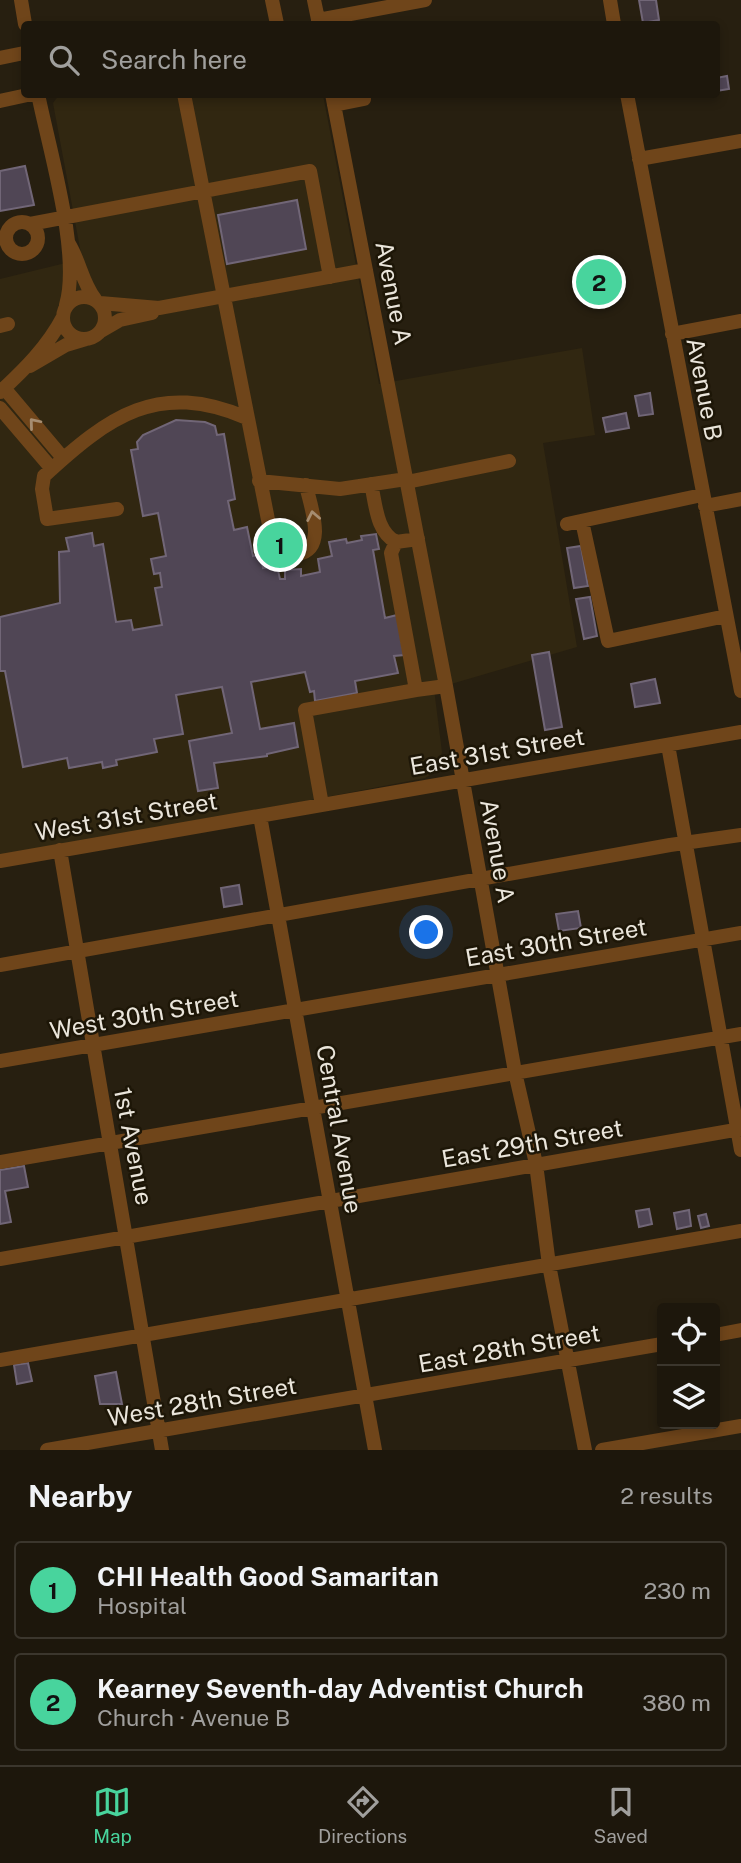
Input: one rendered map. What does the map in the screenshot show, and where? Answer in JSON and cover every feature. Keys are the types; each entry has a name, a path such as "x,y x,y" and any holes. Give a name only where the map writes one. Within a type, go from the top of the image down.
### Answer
{"street":[{"path":"21,0 24,21"},
{"path":"272,0 276,21"},
{"path":"314,0 319,21"},
{"path":"324,21 425,0"},
{"path":"610,0 614,21"},
{"path":"0,58 21,54"},
{"path":"0,101 21,96"},
{"path":"39,98 69,244 70,288 64,311 50,339 25,369 2,390 63,458"},
{"path":"185,98 259,481 273,545 279,551 294,555 310,550 314,543 315,527 306,485"},
{"name":"Avenue B","path":"628,98 741,691"},
{"path":"333,100 364,99"},
{"name":"Avenue A","path":"333,100 446,686 515,1072 536,1164 549,1265 585,1450"},
{"path":"639,159 741,141"},
{"path":"30,224 310,171 330,277"},
{"path":"69,244 77,258 84,284 105,314 101,331"},
{"path":"25,369 66,345 86,339 120,320 159,308 366,270"},
{"path":"64,311 78,297 159,308"},
{"path":"64,311 69,333 86,339"},
{"path":"671,334 741,321"},
{"path":"117,509 47,519 42,489 44,476 113,420 147,407 191,400 215,404 247,418"},
{"path":"0,408 52,469"},
{"path":"259,481 340,489 509,461"},
{"path":"371,484 381,528 387,537 396,542 418,539"},
{"path":"726,616 608,641 574,522 704,501 741,499"},
{"path":"396,542 391,553 416,690"},
{"path":"322,805 305,710 446,686"},
{"name":"East 31st Street","path":"260,816 741,732"},
{"path":"668,745 741,1150"},
{"name":"West 31st Street","path":"0,861 260,816"},
{"name":"Central Avenue","path":"260,816 375,1450"},
{"path":"0,965 480,878 741,835"},
{"name":"1st Avenue","path":"60,850 108,1141 128,1237 141,1336 162,1450"},
{"name":"East 30th Street","path":"296,1010 741,933"},
{"name":"West 30th Street","path":"0,1061 296,1010"},
{"path":"0,1162 108,1141 741,1034"},
{"name":"East 29th Street","path":"0,1259 739,1130"},
{"path":"0,1360 741,1231"},
{"path":"720,1334 741,1330"},
{"name":"East 28th Street","path":"364,1396 657,1345"},
{"name":"West 28th Street","path":"47,1450 364,1396"},
{"path":"602,1450 741,1426"}],"shaded area":[{"path":"57,98 324,98 379,384 582,348 595,435 543,443 577,647 434,689 442,752 437,771 425,778 0,860 0,279 82,259 53,103"}],"building":[{"path":"639,0 656,0 659,20 643,21"},
{"path":"727,76 729,89 720,90 720,77"},
{"path":"25,166 34,205 0,211 0,171"},
{"path":"297,200 306,249 227,264 218,215"},
{"path":"650,393 653,414 639,416 635,396"},
{"path":"626,413 629,428 606,432 603,418"},
{"path":"176,420 205,422 215,426 217,435 224,434 235,499 228,501 234,530 247,527 253,556 261,554 263,568 277,566 280,579 285,579 285,570 301,569 301,576 320,572 318,559 332,556 329,542 346,539 347,543 362,540 361,536 376,534 379,549 373,550 385,618 397,615 404,655 394,656 398,673 355,681 357,693 315,701 314,691 310,692 305,672 251,682 260,729 294,723 298,747 267,756 214,763 218,788 198,791 189,741 232,733 222,687 176,695 183,734 154,739 157,752 116,760 117,765 103,768 102,762 69,768 67,758 23,767 5,671 0,671 0,617 60,603 59,552 69,551 66,538 92,533 94,546 103,544 116,622 131,620 133,630 162,625 155,588 162,587 160,573 154,574 151,559 166,556 158,513 143,516 131,450 138,449 137,442 143,435"},
{"path":"581,546 588,586 574,588 567,548"},
{"path":"590,597 597,636 584,639 576,599"},
{"path":"549,652 562,727 545,730 532,655"},
{"path":"655,679 660,703 635,707 631,684"},
{"path":"239,885 242,904 224,907 221,888"},
{"path":"578,911 581,928 559,931 556,914"},
{"path":"24,1166 28,1187 5,1191 11,1222 0,1224 0,1170"},
{"path":"649,1209 652,1224 639,1227 636,1211"},
{"path":"689,1210 691,1226 677,1229 674,1213"},
{"path":"706,1214 709,1226 701,1228 698,1216"},
{"path":"28,1363 32,1381 17,1384 14,1365"},
{"path":"116,1372 122,1404 100,1404 95,1376"}],"place":[{"name":"Kearney Seventh-day Adventist Church","path":"599,282"},
{"name":"CHI Health Good Samaritan","path":"280,545"}]}
